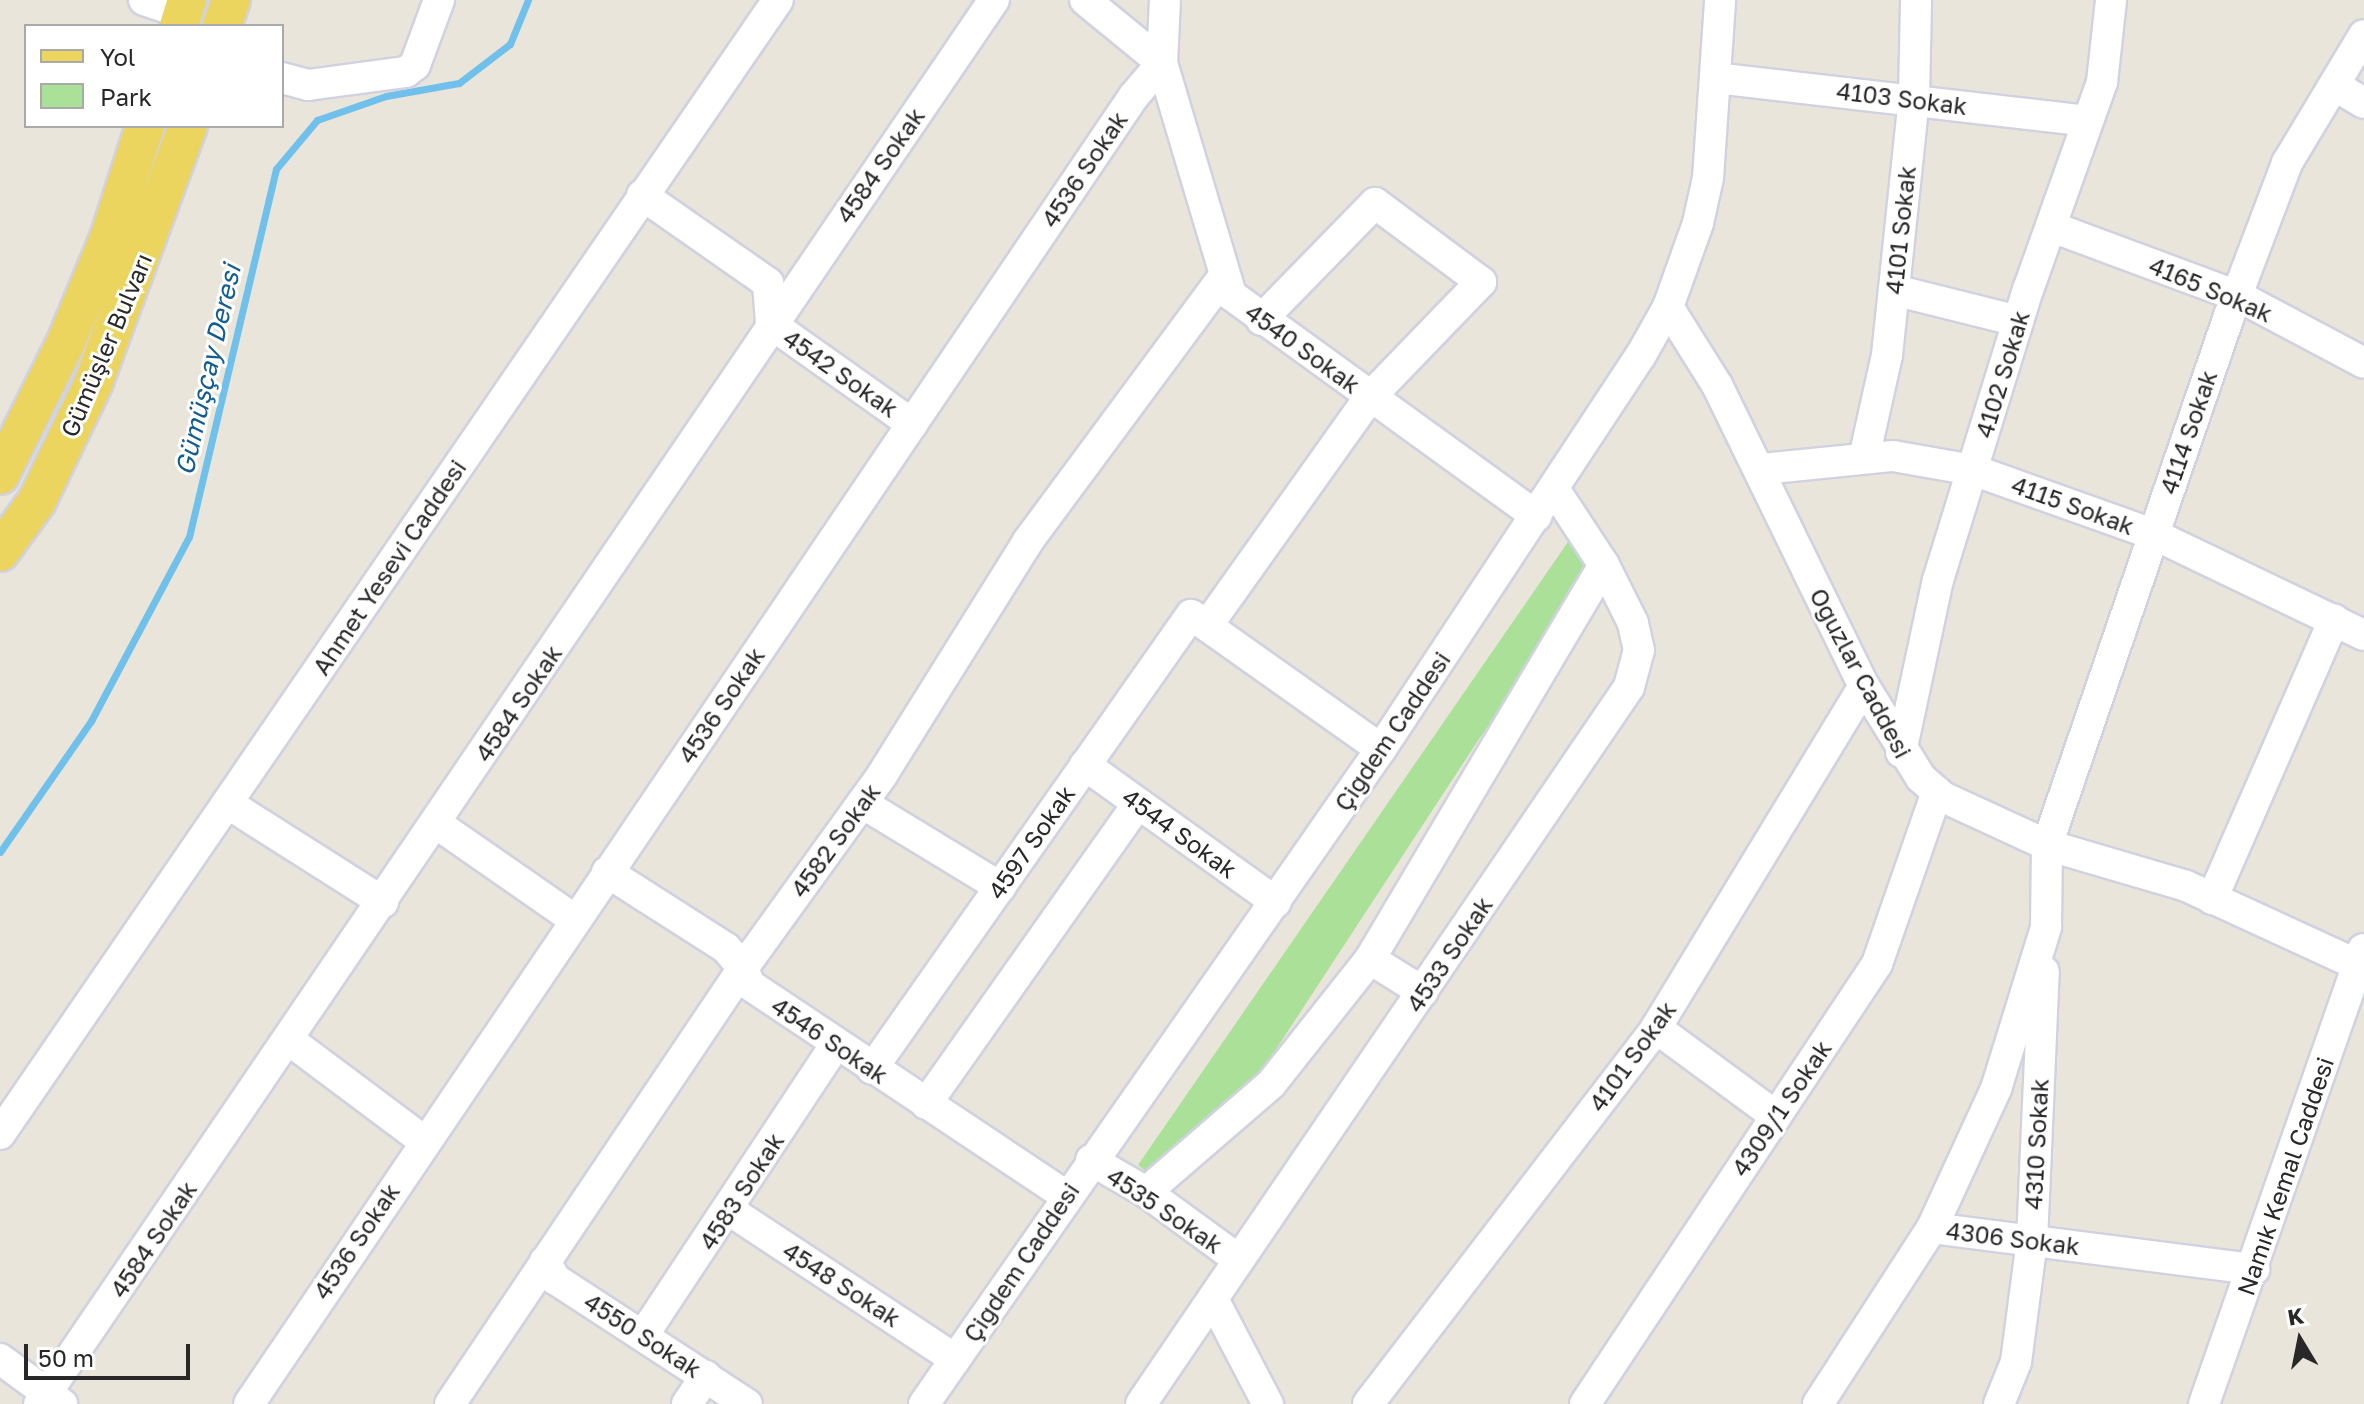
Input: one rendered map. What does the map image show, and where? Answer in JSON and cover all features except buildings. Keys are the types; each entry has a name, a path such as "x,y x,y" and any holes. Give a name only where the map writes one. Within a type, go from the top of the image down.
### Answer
{"main road":[{"path":"223,24 231,0"},
{"name":"Gümüşler Bulvarı","path":"0,475 66,342 109,238 144,128"},
{"name":"Gümüşler Bulvarı","path":"0,552 37,501 93,384 187,128"}],"street":[{"path":"144,0 183,13"},
{"path":"284,79 308,85 406,72 415,65 439,0"},
{"name":"Ahmet Yesevi Caddesi","path":"0,1134 778,0"},
{"name":"4584 Sokak","path":"50,1401 771,324 994,0"},
{"path":"1085,0 1162,63"},
{"path":"1162,63 1165,0"},
{"name":"Çiğdem Caddesi","path":"924,1404 1091,1160 1276,902 1381,749 1554,489 1668,307 1686,263 1708,178 1720,0"},
{"name":"4101 Sokak","path":"1864,458 1887,355 1914,98 1916,0"},
{"path":"2110,13 2131,0"},
{"name":"4102 Sokak","path":"1901,752 1938,580 2018,321 2102,82 2110,13"},
{"name":"4114 Sokak","path":"2047,845 2153,534 2287,163 2364,35"},
{"name":"4540 Sokak","path":"1162,63 1223,277 1231,295 1261,320 1536,516"},
{"name":"4536 Sokak","path":"249,1404 424,1141 1134,96 1162,63"},
{"name":"4103 Sokak","path":"1716,78 1914,98 2088,121"},
{"path":"2334,85 2364,103"},
{"name":"4542 Sokak","path":"642,195 768,283 771,324 912,424"},
{"name":"4597 Sokak","path":"872,1069 1191,615 1370,397 1481,282 1375,203 1261,320"},
{"name":"4165 Sokak","path":"2052,227 2240,297 2364,363"},
{"name":"4582 Sokak","path":"450,1404 743,968 862,803 1028,541 1223,277"},
{"path":"1894,290 2018,321"},
{"name":"Oğuzlar Caddesi","path":"1668,307 1762,469 1864,686 1901,752 1937,792 2047,845 2212,899 2361,960"},
{"name":"4115 Sokak","path":"1762,469 1893,456 1973,470 2153,534 2364,635"},
{"name":"4533 Sokak","path":"1141,1404 1629,687 1638,666 1633,623 1604,565 1554,489"},
{"path":"1146,1192 1271,1084 1370,959 1604,565"},
{"path":"1191,615 1381,749"},
{"path":"2212,899 2334,620"},
{"name":"4101 Sokak","path":"1368,1404 1656,1028 1864,686"},
{"name":"4544 Sokak","path":"1085,765 1276,902"},
{"name":"4309/1 Sokak","path":"1585,1404 1877,964 1937,792"},
{"path":"227,803 383,902"},
{"path":"862,803 1000,887"},
{"path":"926,1104 1138,803"},
{"path":"437,824 575,920"},
{"name":"4310 Sokak","path":"1999,1404 2016,1362 2032,1241 2047,845"},
{"name":"4546 Sokak","path":"607,872 726,948 743,968 750,985 835,1045 1066,1196"},
{"name":"4310 Sokak","path":"1932,1228 1996,1089 2046,927"},
{"path":"1370,959 1423,992"},
{"name":"Namık Kemal Caddesi","path":"2208,1403 2361,960"},
{"path":"1656,1028 1776,1116"},
{"path":"289,1040 424,1141"},
{"name":"4583 Sokak","path":"644,1334 729,1210 835,1045"},
{"name":"4535 Sokak","path":"1091,1160 1146,1192 1239,1260"},
{"name":"4548 Sokak","path":"729,1210 955,1359"},
{"name":"4306 Sokak","path":"1818,1404 1932,1228 2254,1269"},
{"name":"4550 Sokak","path":"545,1261 555,1279 644,1334 747,1404"},
{"path":"1213,1299 1268,1404"},
{"path":"0,1359 50,1401"},
{"path":"687,1404 706,1376"}],"green space":[{"path":"1570,539 1588,556 1590,579 1569,615 1479,739 1218,1138 1169,1189 1138,1165"}],"waterway":[{"name":"Gümüşçay Deresi","path":"0,852 91,721 189,537 276,169 317,120 386,96 459,83 510,44 528,0"}]}
